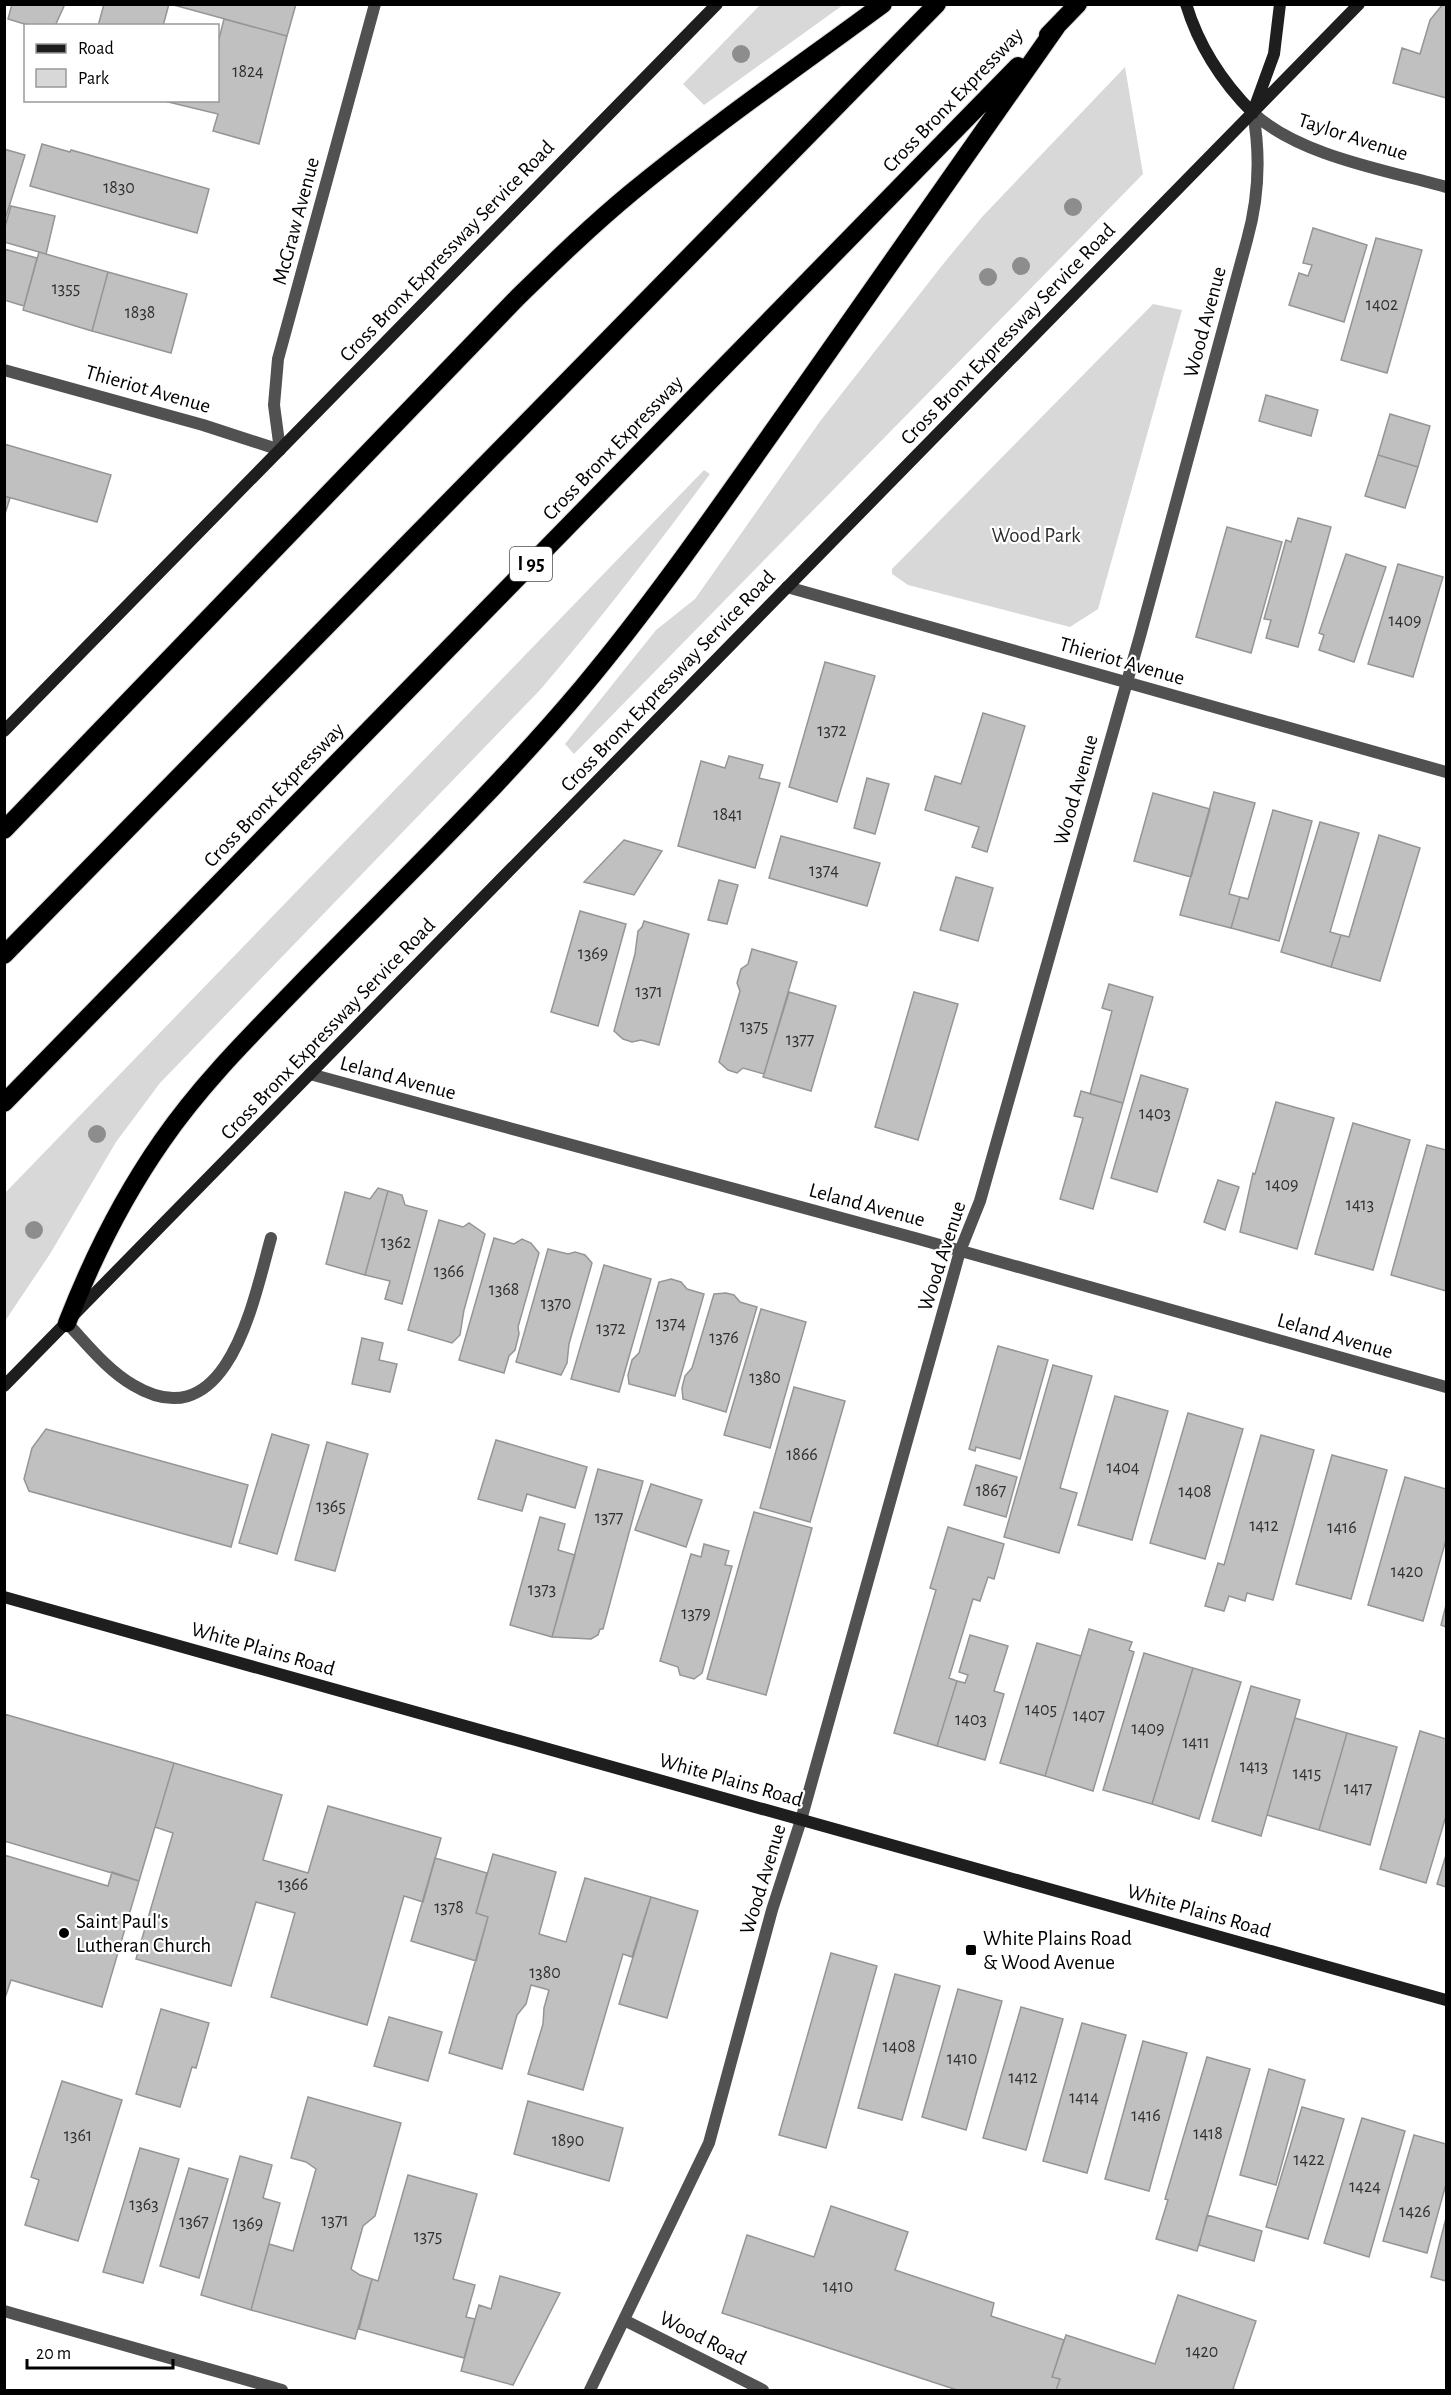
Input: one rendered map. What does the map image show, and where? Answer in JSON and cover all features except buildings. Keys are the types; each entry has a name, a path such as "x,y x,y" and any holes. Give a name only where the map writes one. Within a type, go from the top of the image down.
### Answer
{"highway":[{"path":"4,830 518,297 561,256 632,192 883,4"},
{"path":"4,955 937,4"},
{"name":"Cross Bronx Expressway","path":"4,1103 1078,4"},
{"path":"67,1323 90,1266 119,1209 180,1116 242,1044 530,746 623,638 701,534 1057,26"}],"main road":[{"name":"Cross Bronx Expressway Service Road","path":"4,731 717,4"},
{"path":"1186,4 1199,40 1211,61 1237,97 1253,113 1274,54 1280,4"},
{"name":"Cross Bronx Expressway Service Road","path":"4,1386 1359,4"},
{"name":"White Plains Road","path":"4,1597 1446,2000"}],"street":[{"name":"McGraw Avenue","path":"280,450 274,405 278,360 375,4"},
{"name":"Taylor Avenue","path":"1253,113 1273,129 1312,149 1446,187"},
{"name":"Wood Avenue","path":"590,2391 626,2321 709,2143 772,1910 801,1820 960,1251 980,1201 1253,218 1259,166 1253,113"},
{"name":"Thieriot Avenue","path":"4,370 203,425 280,450"},
{"name":"Thieriot Avenue","path":"788,587 1446,772"},
{"name":"Leland Avenue","path":"310,1074 960,1251 1446,1387"},
{"path":"67,1323 114,1371 134,1386 157,1395 171,1397 194,1393 213,1380 239,1344 250,1314 271,1238"},
{"path":"4,2311 282,2391"},
{"name":"Wood Road","path":"626,2321 763,2391"}],"green space":[{"path":"761,4 843,5 704,105 683,84"},
{"path":"1125,67 1143,174 574,754 565,744 656,630 695,599 821,420 944,263 982,217"},
{"name":"Wood Park","path":"1153,304 1182,310 1098,609 1070,627 908,585 892,574 892,569"},
{"path":"704,470 710,474 627,584 540,690 160,1083 116,1142 50,1254 5,1321 5,1193"}],"place":[{"name":"Saint Paul's Lutheran Church","path":"64,1933"},
{"name":"White Plains Road & Wood Avenue","path":"971,1950"}]}
